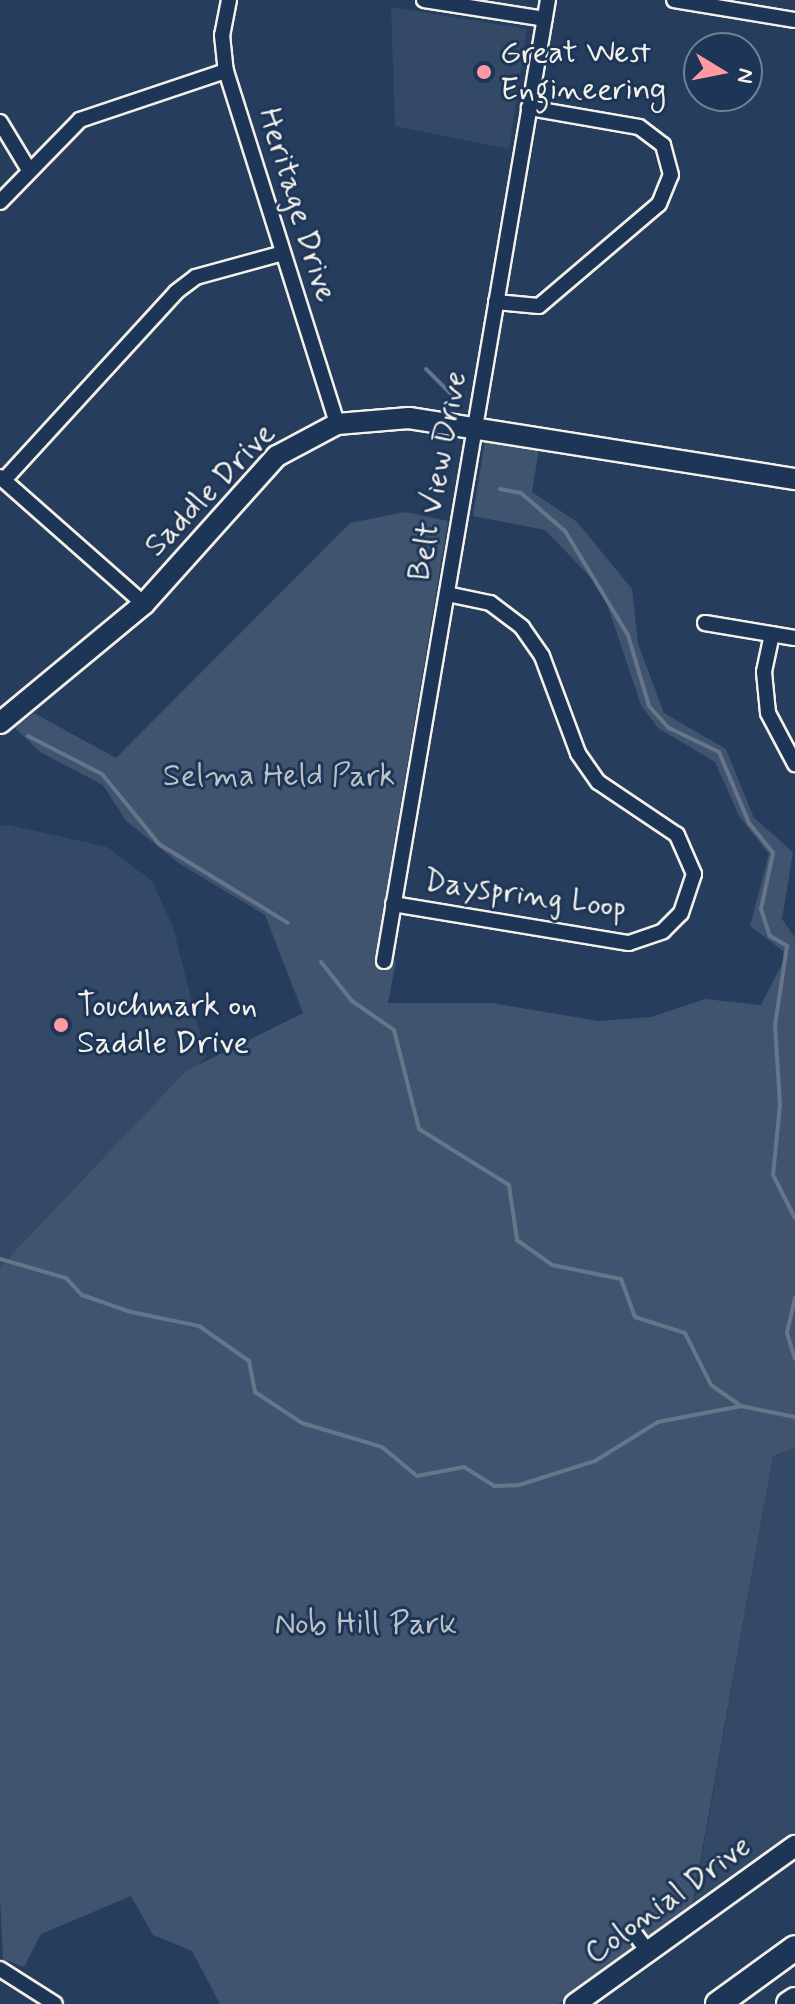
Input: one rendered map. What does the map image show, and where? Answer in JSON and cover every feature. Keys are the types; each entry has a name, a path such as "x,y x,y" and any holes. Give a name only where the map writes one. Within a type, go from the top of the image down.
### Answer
{"highway":[{"path":"718,2004 795,1948"},
{"path":"789,2004 795,2000"}],"street":[{"name":"Heritage Drive","path":"229,0 222,35 226,71 337,424"},
{"path":"424,0 545,19"},
{"name":"Belt View Drive","path":"384,961 548,0"},
{"path":"674,0 795,20"},
{"path":"0,202 80,120 226,71"},
{"path":"496,302 539,306 659,204 671,175 663,145 639,127 529,108"},
{"path":"0,122 29,170"},
{"path":"144,604 2,479 176,292 196,277 283,253"},
{"name":"Saddle Drive","path":"0,723 144,604 277,456 337,424 383,417 476,427 795,479"},
{"name":"Dayspring Loop","path":"393,904 629,943 663,931 681,913 694,874 677,835 598,782 585,763 542,656 522,627 490,603 447,594"},
{"path":"705,623 795,638"},
{"path":"772,634 764,672 768,713 795,764"},
{"name":"Colonial Drive","path":"575,2004 795,1846"},
{"path":"635,1934 648,1952"},
{"path":"0,1969 55,2004"}],"shaded area":[{"path":"391,7 527,29 509,149 395,126"},
{"path":"9,825 107,847 152,881 173,927 206,1057 0,1267 0,826"},
{"path":"795,1448 795,1831 693,1907 773,1456"}],"green space":[{"name":"Nob Hill Park","path":"485,440 539,449 532,492 577,522 632,589 638,644 664,713 726,749 754,818 793,852 782,919 795,938 795,1448 773,1456 692,1907 558,2004 220,2004 192,1951 153,1935 131,1896 41,1934 24,1967 3,1959 0,1897 0,1267 186,1071 303,1013 265,915 180,864 126,821 103,785 40,752 14,727 34,713 116,758 350,523 405,512 448,521 375,958 396,961 388,1003 492,1003 599,1021 651,1017 705,999 761,1005 784,960 783,951 750,926 769,854 739,816 715,762 658,728 641,705 602,589 545,530 473,516"}],"waterway":[{"path":"426,369 452,395"},
{"path":"500,489 521,493 565,531 628,635 649,706 669,728 719,752 749,823 773,853 761,909 770,936 787,946 775,1025 780,1105 773,1175 795,1218"},
{"path":"28,736 102,774 159,844 288,923"},
{"path":"321,962 352,1001 394,1030 419,1129 509,1185 517,1240 552,1265 621,1279 635,1317 685,1333 711,1385 741,1406"},
{"path":"0,1259 66,1278 82,1295 131,1312 199,1326 249,1361 255,1392 302,1423 382,1447 417,1476 464,1467 494,1486 519,1485 595,1461 658,1422 741,1406 795,1417"},
{"path":"795,1298 787,1333 795,1359"}],"place":[{"name":"Great West Engineering","path":"484,72"},
{"name":"Touchmark on Saddle Drive","path":"61,1025"}],"park label":[{"name":"Selma Held Park","path":"279,776"}]}
